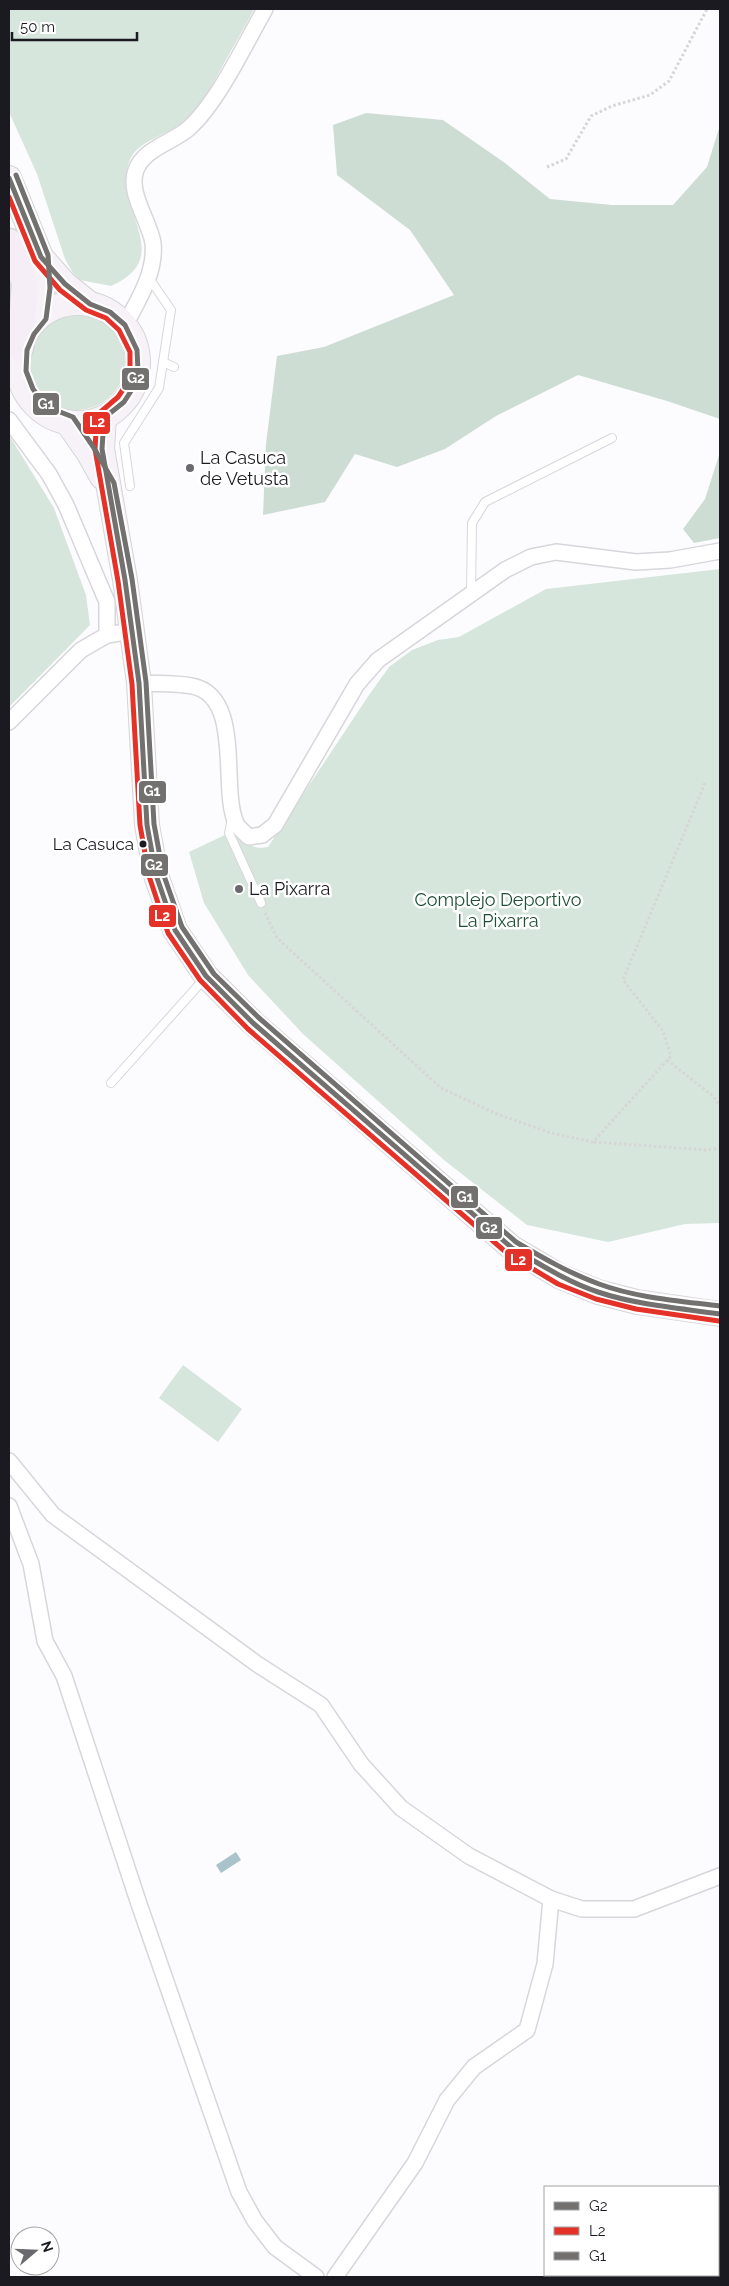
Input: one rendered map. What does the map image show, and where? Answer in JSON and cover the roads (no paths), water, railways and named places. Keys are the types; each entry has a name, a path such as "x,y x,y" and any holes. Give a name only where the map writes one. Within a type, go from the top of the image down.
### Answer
{"highway":[{"path":"9,178 41,257 43,288 39,317"},
{"path":"9,242 25,283 18,372 26,393 37,407 52,417 67,422 89,423 104,418 124,402 133,388 138,371 137,350 125,326 110,312 90,304 65,284 41,257"},
{"path":"20,348 28,330 39,317 54,308 69,303 90,304"},
{"path":"104,418 102,449 118,486 139,683 147,825 156,875 175,930 206,976 253,1023 512,1248 561,1277 598,1292 637,1302 720,1314"},
{"path":"67,422 88,452 118,486"}],"street":[{"path":"125,326 149,278 153,244 135,190 136,170 149,154 189,129 210,105 265,9"},
{"path":"9,420 48,474 66,505 107,602 107,635"},
{"path":"139,683 194,686 210,694 220,709 226,728 230,801 236,824 249,837 262,835 275,824 357,684 378,660 505,570 531,557 556,552 636,562 670,560 720,551"},
{"path":"9,722 81,650 107,635 132,631"},
{"path":"9,1461 53,1515 257,1664 321,1704 361,1764 401,1808 469,1856 551,1899 582,1909 634,1909 720,1876"},
{"path":"9,1506 31,1564 45,1641 64,1676 139,1904 239,2192 255,2221 275,2246 315,2277"},
{"path":"335,2277 415,2163 447,2100 474,2067 527,2030 545,1964 551,1899"}],"lane":[{"path":"118,486 124,443 159,388 163,362 170,310 149,278"},
{"path":"163,362 174,367"},
{"path":"470,594 472,522 485,502 612,438"},
{"path":"233,813 229,833 261,903"},
{"path":"111,1082 206,976"}],"water":[{"path":"236,1852 241,1860 221,1873 216,1865"}],"place":[{"name":"La Casuca de Vetusta","path":"190,468"},
{"name":"La Casuca","path":"143,844"},
{"name":"La Pixarra","path":"239,889"}],"park label":[{"name":"Complejo Deportivo La Pixarra","path":"498,910"}]}
